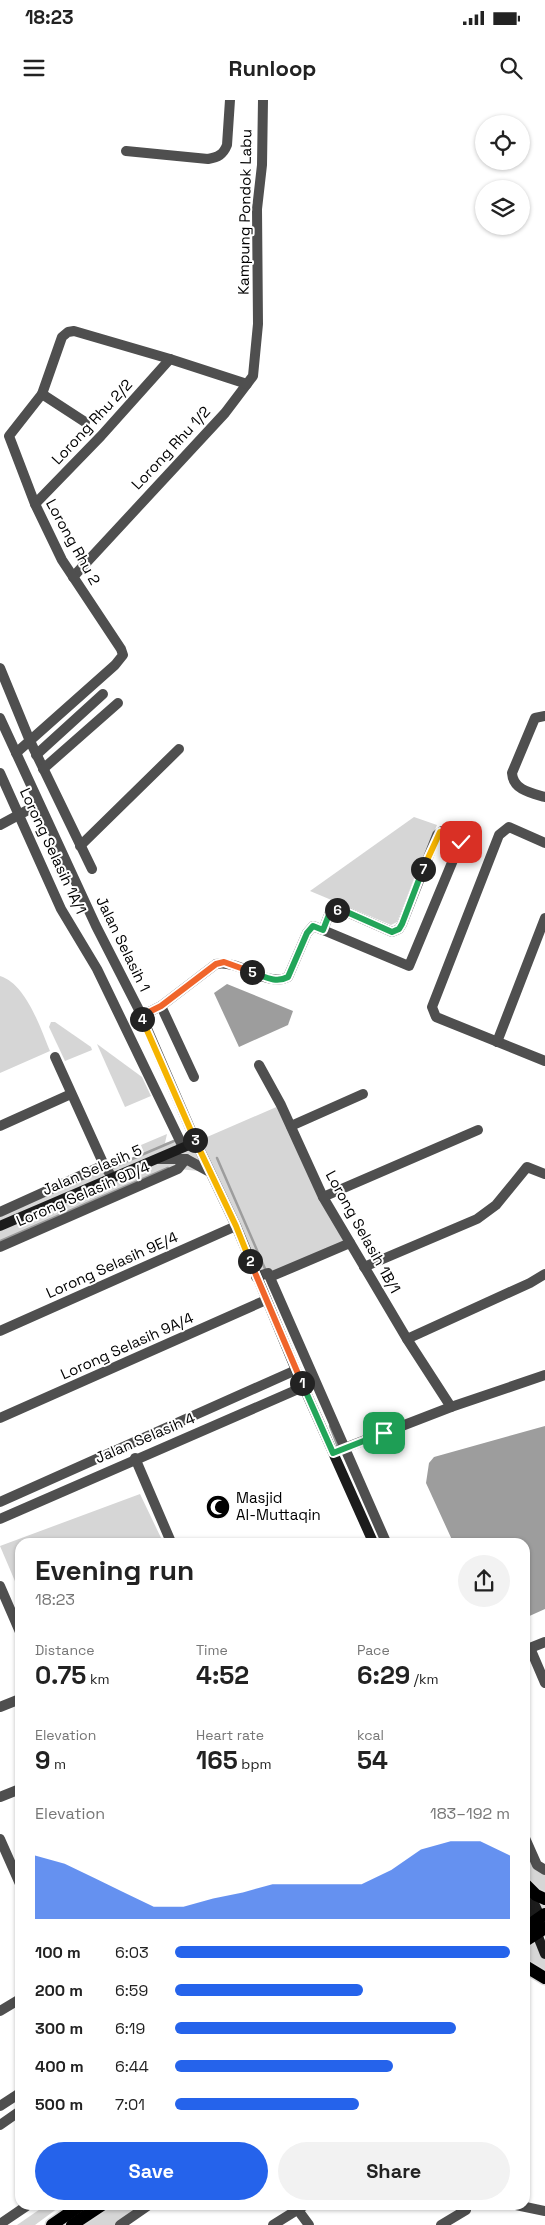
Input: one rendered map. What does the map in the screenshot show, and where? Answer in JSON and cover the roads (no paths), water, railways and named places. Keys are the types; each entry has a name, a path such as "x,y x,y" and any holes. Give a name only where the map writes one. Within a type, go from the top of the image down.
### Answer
{"main road":[{"path":"530,1889 536,1895 545,1899"},
{"path":"530,1969 545,1978"},
{"path":"52,2225 74,2210"},
{"path":"72,2225 94,2210"}],"street":[{"path":"126,151 208,159 217,157 224,152 228,145 230,100"},
{"name":"Kampung Pondok Labu","path":"258,324 257,209 262,166 263,100"},
{"name":"Lorong Rhu 1/2","path":"73,577 225,412 253,376 258,324"},
{"path":"85,422 42,394 60,342 68,332 74,331 247,384"},
{"name":"Lorong Rhu 2/2","path":"35,504 101,436 170,359"},
{"name":"Lorong Rhu 2","path":"30,741 115,665 122,655 121,649 73,577 35,504 9,436 42,394"},
{"path":"0,668 30,741 92,869"},
{"path":"36,754 104,694"},
{"path":"43,769 118,703"},
{"path":"540,717 512,773 513,780 519,787 545,797"},
{"name":"Jalan Selasih 1","path":"0,718 39,804 140,1013 196,1142 236,1226 303,1387 371,1538"},
{"path":"16,753 30,741"},
{"path":"80,846 178,749"},
{"name":"Lorong Selasih 1A/1","path":"0,773 61,909 97,969 184,1147"},
{"path":"0,825 39,804"},
{"path":"545,843 509,827 499,835 432,1007 436,1017 545,1061"},
{"path":"123,1020 161,1006 216,964 224,962 281,981 288,977 307,933 313,926 409,966 461,842 459,837 442,831 437,835 399,929 392,932 340,909 330,912 323,930"},
{"path":"497,1042 545,918"},
{"path":"161,1006 194,1077"},
{"path":"55,1057 104,1165 112,1177"},
{"name":"Lorong Selasih 1B/1","path":"260,1065 291,1126 323,1197 407,1339 451,1407"},
{"path":"0,1126 71,1094"},
{"path":"291,1126 363,1094"},
{"path":"323,1197 478,1130"},
{"name":"Jalan Selasih 5","path":"0,1226 196,1142"},
{"path":"154,1159 186,1159 210,1172"},
{"name":"Lorong Selasih 9D/4","path":"0,1247 178,1169 186,1159"},
{"path":"0,1212 104,1165"},
{"path":"364,1267 477,1219 496,1204 527,1167 545,1174"},
{"name":"Lorong Selasih 9E/4","path":"0,1331 236,1226"},
{"path":"270,1278 350,1243"},
{"path":"256,1277 268,1272 384,1538"},
{"path":"407,1339 530,1283 545,1274"},
{"name":"Lorong Selasih 9A/4","path":"0,1418 266,1300"},
{"path":"0,1502 296,1370"},
{"path":"333,1453 451,1407 545,1375"},
{"name":"Jalan Selasih 4","path":"0,1519 135,1458 303,1387"},
{"path":"135,1458 170,1538"},
{"path":"40,1484 46,1498"},
{"path":"0,1586 15,1620"},
{"path":"530,1648 544,1643"},
{"path":"530,1655 545,1683"},
{"path":"0,1707 15,1701"},
{"path":"0,1797 15,1791"},
{"path":"0,1839 15,1873"},
{"path":"530,1849 537,1865 545,1870"},
{"path":"530,1901 545,1954"},
{"path":"530,1912 537,1924"},
{"path":"0,2011 15,2002"},
{"path":"0,2106 15,2096"},
{"path":"0,2125 15,2114"},
{"path":"530,2208 545,2211"},
{"path":"2,2222 20,2210"},
{"path":"120,2225 142,2210"},
{"path":"273,2225 295,2210"},
{"path":"301,2210 309,2225"},
{"path":"441,2225 466,2210"}],"waterway":[{"path":"111,1168 174,1141"},
{"path":"217,1158 266,1271"},
{"path":"0,1241 168,1168"},
{"path":"330,1426 338,1447"}],"place":[{"name":"Masjid Al-Muttaqin","path":"218,1507"}]}
